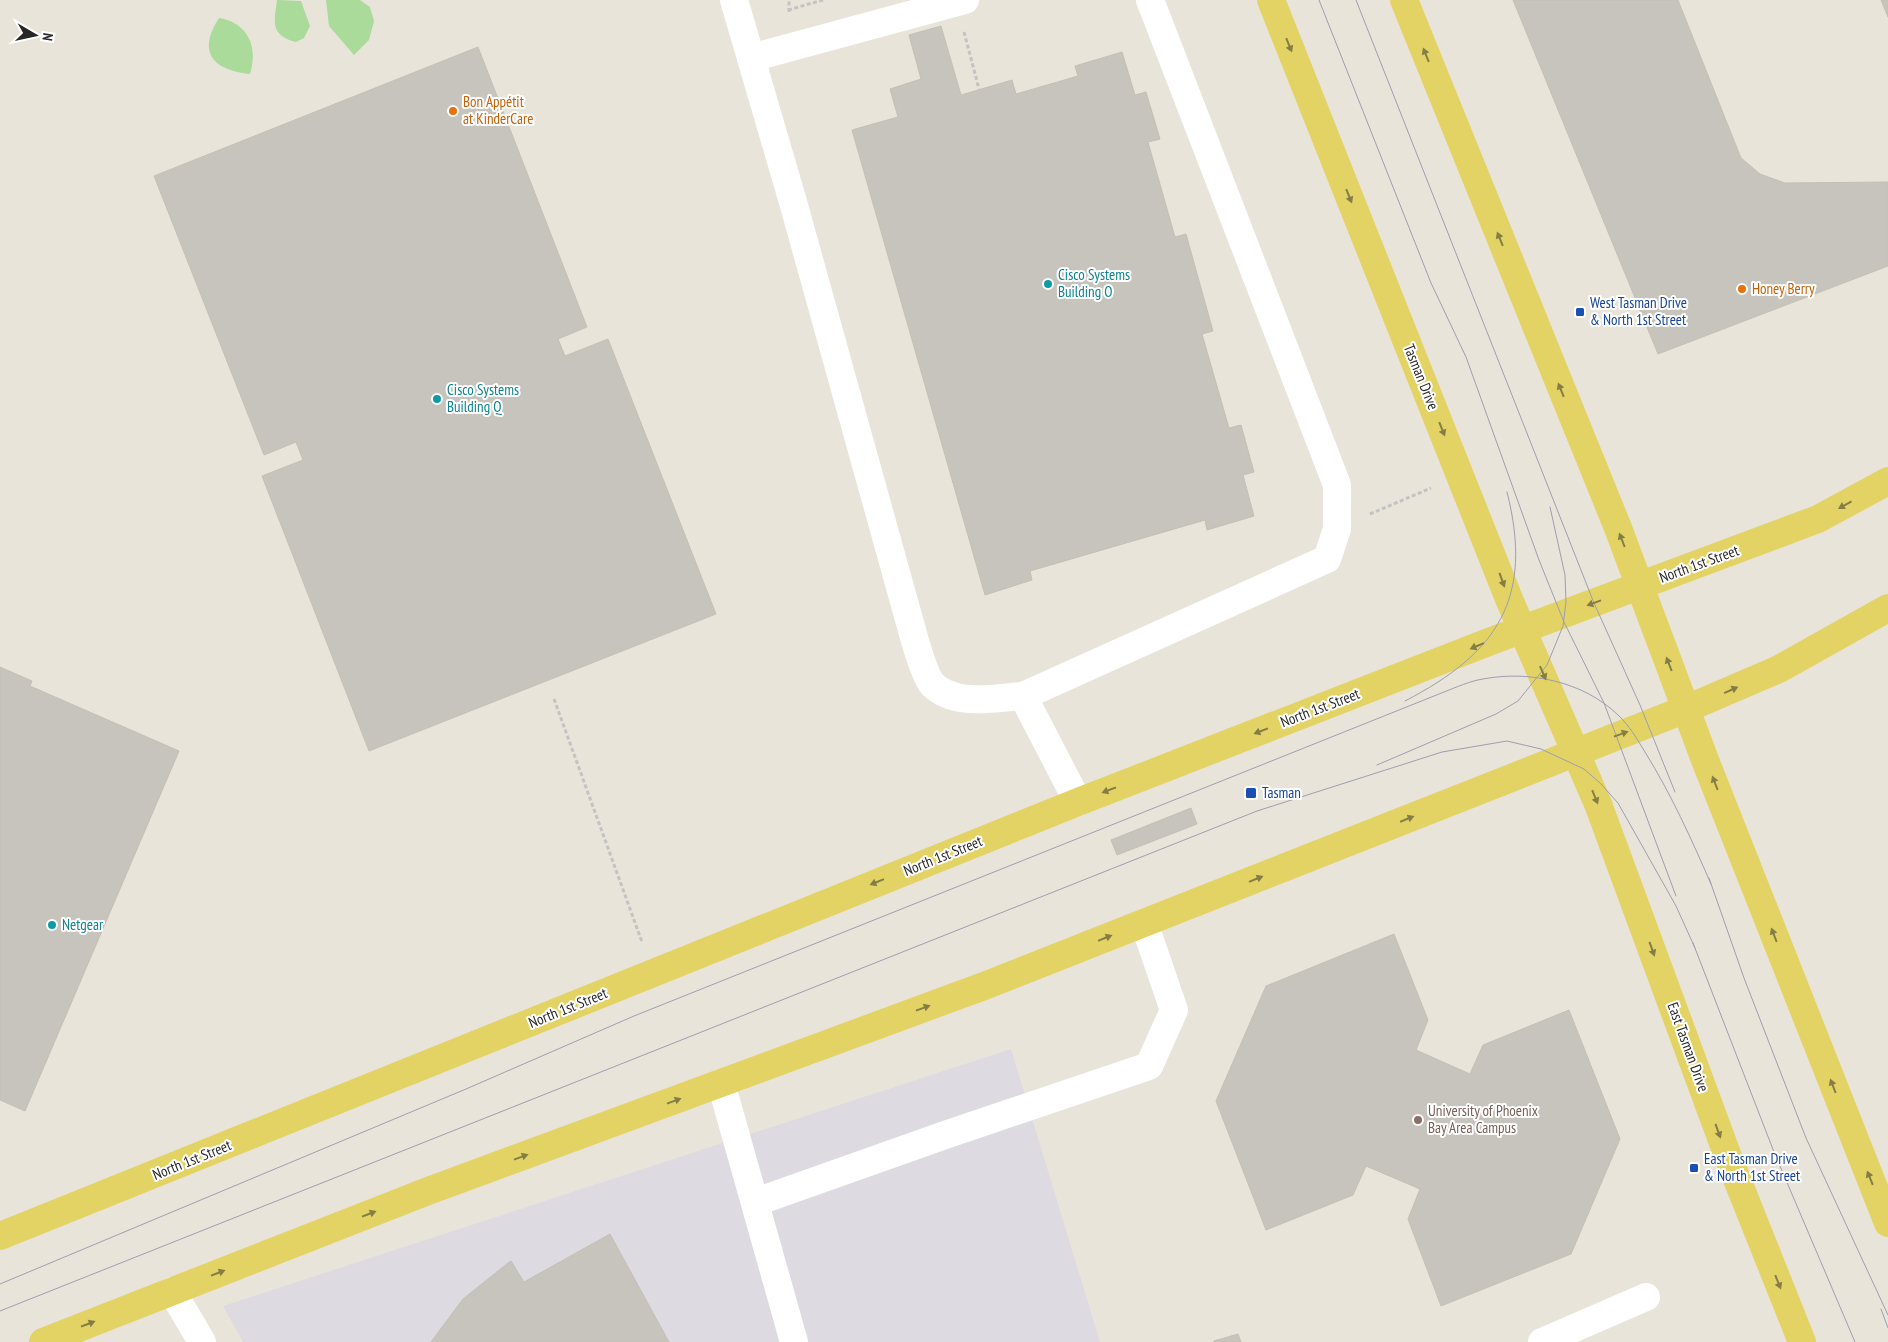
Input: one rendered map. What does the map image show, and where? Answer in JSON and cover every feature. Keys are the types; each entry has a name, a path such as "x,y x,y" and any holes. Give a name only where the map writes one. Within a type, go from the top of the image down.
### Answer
{"main road":[{"name":"Tasman Drive","path":"1271,0 1509,599 1576,752"},
{"path":"1404,0 1639,586 1888,1223"},
{"name":"North 1st Street","path":"0,1236 1078,802 1523,629 1818,519 1888,481"},
{"path":"43,1342 428,1191 984,986 1686,710 1779,669 1888,608"},
{"name":"East Tasman Drive","path":"1576,752 1598,804 1727,1154 1802,1342"}],"street":[{"path":"734,0 793,202 914,641 931,683 951,696 972,699 1023,696 1327,559 1337,529 1337,485 1150,0"},
{"path":"750,58 962,1"},
{"path":"1023,696 1078,802"},
{"path":"756,1202 945,1134 1149,1066 1174,1010 1144,923"},
{"path":"721,1083 794,1342"},
{"path":"172,1291 202,1342"},
{"path":"1542,1342 1646,1296"}],"path":[{"path":"788,10 823,0"},
{"path":"962,1 968,51 979,90"},
{"path":"1337,529 1431,487"},
{"path":"554,699 642,943"}],"shaded area":[{"path":"1011,1049 1100,1342 243,1342 223,1306"}],"green space":[{"path":"277,0 301,1 310,26 304,38 296,42 282,36 278,32 275,22"},
{"path":"326,0 360,0 370,7 374,21 369,40 354,55 329,26"},
{"path":"219,18 238,25 249,38 253,55 250,74 226,68 212,57 209,50 209,41 212,30"}],"building":[{"path":"1513,0 1678,0 1741,158 1760,174 1785,183 1888,182 1888,266 1658,354"},
{"path":"1881,0 1888,0 1888,17"},
{"name":"Cisco Systems Building O","path":"941,26 961,95 1012,80 1016,94 1078,76 1075,66 1122,52 1135,95 1146,92 1160,139 1148,142 1175,237 1186,234 1213,331 1202,334 1229,428 1241,425 1254,472 1243,475 1254,516 1207,530 1205,520 1030,571 1032,580 985,595 852,130 898,117 890,89 921,79 909,35"},
{"name":"Cisco Systems Building Q","path":"478,47 587,327 558,339 565,356 608,339 716,614 369,751 262,476 303,460 296,442 264,455 154,176"},
{"name":"Netgear","path":"0,667 32,681 30,686 179,751 25,1111 0,1100"},
{"path":"1191,808 1197,824 1117,855 1111,840"},
{"name":"University of Phoenix Bay Area Campus","path":"1394,934 1428,1020 1416,1050 1470,1074 1483,1045 1569,1010 1620,1139 1571,1254 1441,1306 1408,1219 1420,1189 1366,1166 1353,1195 1266,1230 1216,1101 1266,986"},
{"path":"610,1234 669,1342 431,1342 463,1299 511,1261 524,1282"},
{"path":"1238,1334 1241,1342 1214,1342 1214,1341"}],"tram line":[{"path":"1319,0 1431,283 1466,357 1539,560 1564,622 1604,703 1676,896"},
{"path":"1356,0 1594,603 1640,705 1675,792"},
{"path":"1405,701 1437,683 1464,663 1485,642 1501,618 1511,592 1516,563 1514,529 1507,492"},
{"path":"1377,765 1496,714 1518,701 1547,665 1563,626 1566,602 1565,575 1550,507"},
{"path":"0,1284 466,1089 634,1016 1478,680 1519,676 1555,681 1589,694 1618,715 1636,737 1672,800 1711,884"},
{"path":"0,1311 1257,811 1442,752 1507,741 1541,749 1584,769 1618,803 1676,906 1695,948"},
{"path":"1709,878 1744,978 1806,1138 1888,1315"},
{"path":"1693,943 1774,1152 1855,1342"},
{"path":"1881,1309 1888,1328"}],"place":[{"name":"Bon Appétit at KinderCare","path":"453,111"},
{"name":"Cisco Systems Building O","path":"1048,284"},
{"name":"Honey Berry","path":"1742,289"},
{"name":"West Tasman Drive & North 1st Street","path":"1580,312"},
{"name":"Cisco Systems Building Q","path":"437,399"},
{"name":"Tasman","path":"1251,793"},
{"name":"Netgear","path":"52,925"},
{"name":"University of Phoenix Bay Area Campus","path":"1418,1120"},
{"name":"East Tasman Drive & North 1st Street","path":"1694,1168"}]}
